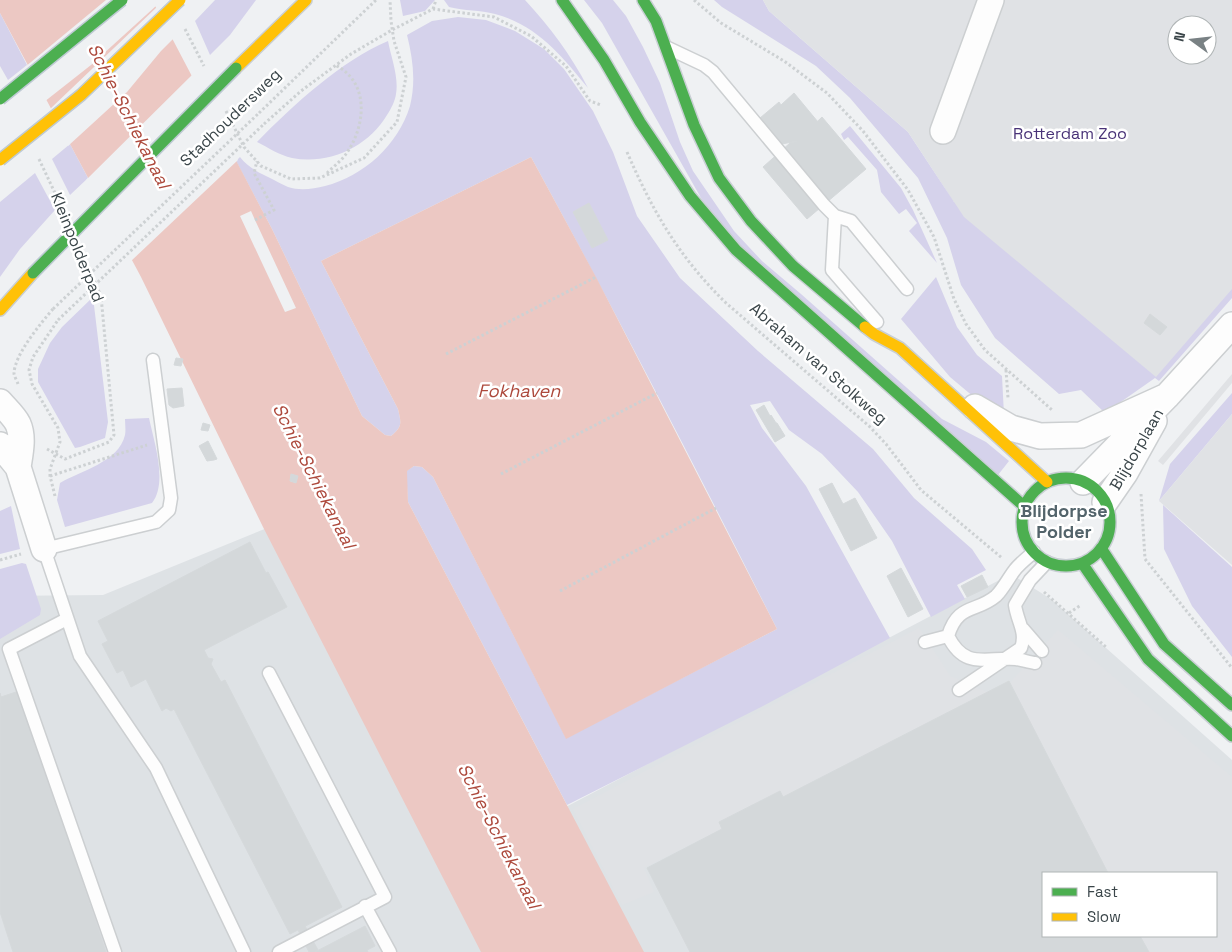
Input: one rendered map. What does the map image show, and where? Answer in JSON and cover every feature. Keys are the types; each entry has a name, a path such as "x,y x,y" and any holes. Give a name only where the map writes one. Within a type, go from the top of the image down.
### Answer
{"main road":[{"path":"0,99 122,0"},
{"path":"0,160 81,95 180,0"},
{"name":"Stadhoudersweg","path":"0,310 33,273 306,0"},
{"name":"Abraham van Stolkweg","path":"562,0 604,60 640,122 690,196 736,250 1024,506"},
{"path":"643,0 656,21 694,125 718,178 751,221 793,266 874,334 900,348 1047,482"},
{"path":"1065,478 1083,482 1099,494 1105,502 1109,514 1107,538 1101,548 1089,560 1064,566 1047,562 1034,552 1027,542 1022,518 1024,506 1030,496 1047,482 1065,478"},
{"path":"1101,548 1164,644 1232,705"},
{"path":"1082,563 1148,659 1232,736"}],"street":[{"path":"943,131 991,0"},
{"name":"Blijdorplaan","path":"1083,482 1167,396 1232,325"},
{"name":"Blijdorplaan","path":"945,389 1011,428 1040,436 1081,435 1167,396"},
{"name":"Blijdorplaan","path":"1105,502 1125,473 1167,396"},
{"path":"0,402 18,424 21,448 18,467"},
{"path":"0,446 18,467 44,549"}],"lane":[{"path":"666,48 704,65 713,72 824,205 834,216 851,221 907,289"},
{"path":"834,216 832,270 900,348"},
{"path":"153,360 171,498 169,510 156,522 44,549 80,656 156,768 244,952"},
{"path":"1034,552 1015,568 994,597 961,613 951,626 948,636 954,648 965,656 977,660 1016,659 1035,663"},
{"path":"1042,651 1018,622 1015,605 1016,600 1030,580 1047,562"},
{"path":"1002,588 1016,600"},
{"path":"67,619 9,649 116,952"},
{"path":"959,690 1022,648 1024,640 1023,629"},
{"path":"925,642 948,636"},
{"path":"269,673 385,897 279,952"},
{"path":"366,906 390,952"}],"path":[{"name":"Stadhoudersweg","path":"14,373 20,354 38,326 53,309 376,0"},
{"path":"222,104 244,147 257,162 261,166 291,179 320,178 364,158 397,122 406,77 392,30 390,0"},
{"path":"434,9 436,0"},
{"path":"694,0 721,23 784,62 827,93 863,131 908,190 934,237 954,299 966,324 980,343 1006,370 1081,435"},
{"path":"57,505 50,469 60,442 58,428 32,384 29,370 33,357 58,320 264,124 301,91 335,65 392,30 434,9 494,17 531,36 566,66 590,102 606,107 603,101"},
{"path":"184,26 205,69"},
{"path":"325,176 346,155 360,128 361,121 362,107 359,90 349,74 344,69 335,65"},
{"name":"Abraham van Stolkweg","path":"624,145 652,206 675,244 706,283 726,303 868,426 886,444 921,490 1015,568"},
{"name":"Kleinpolderpad","path":"35,152 64,211"},
{"path":"255,220 274,210 254,173 257,162"},
{"name":"Kleinpolderpad","path":"47,449 65,459 109,442 114,434 101,296 82,254"},
{"path":"446,354 596,277"},
{"path":"501,474 657,393"},
{"path":"50,476 164,440"},
{"path":"1125,473 1136,483 1141,494 1145,559 1232,668"},
{"path":"560,590 716,508"},
{"path":"1030,580 1069,613"}],"shaded area":[{"name":"Rotterdam Zoo","path":"763,0 1232,0 1232,289 1156,377 964,217 908,132 769,11"},
{"path":"1232,374 1232,383 1163,465 1158,461"},
{"path":"1232,414 1232,565 1159,501"},
{"path":"272,526 449,868 1011,574 1051,599 1232,760 1232,952 0,952 0,596 103,595"},
{"path":"919,628 950,676 989,693 644,868 654,892 622,905 573,809"},
{"path":"1058,630 1232,777 1232,948 1225,952 1149,952 1141,937 1217,937 1217,872 1106,872 1008,685"}],"green space":[{"path":"215,0 256,0 230,35 210,55 195,21"},
{"path":"400,0 435,0 425,11 403,16"},
{"path":"444,0 525,0 560,42 588,88 548,43 524,26 495,14 449,7"},
{"path":"584,0 613,0 626,16 660,83 680,142 693,171 734,231 762,261 942,419 986,442 1009,461 998,475 765,273 729,237 701,198 602,23"},
{"name":"Rotterdam Zoo","path":"714,0 763,0 769,11 908,132 954,202 904,124 1167,25 1167,65 1217,65 1217,15 1192,15 1232,0 1232,298 1159,381 1155,378 1105,413 1081,390 1059,394 995,338 961,285 947,238 918,178 850,98 816,66 722,7"},
{"path":"0,13 27,65 8,80 0,66"},
{"path":"458,17 486,20 515,31 544,49 564,69 593,111 613,152 637,216 680,278 758,351 873,449 914,498 972,549 986,570 957,585 965,599 931,617 892,541 858,492 822,454 789,430 770,401 750,405 762,428 806,486 890,638 763,706 567,805 408,502 406,471 414,466 422,467 433,477 566,738 777,629 686,451 531,157 321,261 398,409 400,424 398,430 391,436 385,435 362,416 272,229 236,161 240,157 260,173 288,187 302,189 311,189 339,181 366,167 378,157 397,134 410,106 413,70 407,35 432,21"},
{"path":"388,41 396,74 397,87 393,105 379,126 358,145 333,156 320,159 306,159 287,157 257,142 318,85 353,60"},
{"path":"850,126 901,188 937,263 909,231 917,223 906,209 899,214 881,192 877,170 848,137 844,140 841,134"},
{"path":"70,144 88,178 70,195 52,159"},
{"path":"35,173 55,210 20,249 0,277 0,202"},
{"path":"936,277 957,327 977,355 1002,376 1004,415 975,398 950,377 901,319"},
{"path":"93,297 108,422 105,438 75,448 38,382 38,369 50,343 62,327"},
{"path":"1232,393 1232,414 1159,501 1170,464"},
{"path":"149,418 159,474 157,495 152,503 65,527 57,500 60,483 98,465 115,452 125,435 125,419"},
{"path":"1163,505 1232,567 1232,657 1192,606 1164,549"},
{"path":"11,506 20,549 0,554 0,511"},
{"path":"22,563 26,564 41,609 40,615 0,639 0,569"}],"water":[{"path":"0,0 152,0 272,229 362,416 385,435 391,436 398,430 400,421 398,409 321,261 531,157 596,277 777,629 566,739 433,477 422,467 414,466 407,471 408,502 644,952 481,952 263,527 141,277 0,13"}],"pier":[{"path":"106,0 155,0 157,5 91,65 44,102 25,67"},
{"path":"158,6 174,38 127,92 68,146 49,110"},
{"path":"193,74 238,160 130,262 86,180"},
{"path":"251,211 296,308 285,312 240,216"}],"building":[{"path":"794,93 818,122 797,141 782,144 760,118 779,102 781,105"},
{"path":"822,117 866,169 807,219 763,167 790,143 797,141"},
{"path":"589,203 608,240 592,248 573,212"},
{"path":"1150,314 1167,327 1160,335 1144,323"},
{"path":"176,358 183,359 181,366 174,365"},
{"path":"182,388 184,406 173,408 169,405 167,389"},
{"path":"764,405 785,436 775,442 756,410"},
{"path":"203,423 210,425 208,431 201,430"},
{"path":"208,441 217,459 207,461 199,446"},
{"path":"291,474 298,476 296,483 290,481"},
{"path":"832,483 843,504 855,498 877,538 851,551 819,489"},
{"path":"250,542 287,607 204,650 208,658 213,659 211,664 221,682 225,680 342,907 290,934 174,709 171,711 166,708 162,711 146,679 131,687 123,670 117,673 102,644 108,641 98,621"},
{"path":"901,568 923,609 908,617 887,576"},
{"path":"982,575 988,587 967,597 961,586"},
{"path":"1009,681 1107,872 1042,872 1042,937 1141,937 1149,952 690,952 647,868 722,829 719,822 780,791 783,797"},
{"path":"19,691 106,952 13,952 0,912 0,693 1,697"},
{"path":"305,926 318,950 315,952 309,952 298,930"},
{"path":"365,926 375,946 367,950 368,952 315,952"}],"traffic: fast":[{"path":"0,99 122,0"},
{"path":"562,0 604,60 640,122 690,196 736,250 1025,507"},
{"path":"643,0 656,21 694,125 719,178 751,221 793,266 865,327"},
{"path":"33,273 236,68"},
{"path":"1066,478 1083,482 1097,491 1106,505 1110,522 1106,539 1097,553 1083,562 1066,566 1049,562 1035,553 1026,539 1022,522 1026,505 1035,491 1049,482 1066,478"},
{"path":"1101,548 1164,644 1232,705"},
{"path":"1082,563 1148,659 1232,736"}],"traffic: slow":[{"path":"0,160 81,95 180,0"},
{"path":"236,68 306,0"},
{"path":"0,310 33,273"},
{"path":"865,327 900,348 1047,482"}],"district":[{"name":"Blijdorpse Polder","path":"1064,521"}],"water label":[{"name":"Schie-Schiekanaal","path":"129,116"},
{"name":"Fokhaven","path":"519,391"},
{"name":"Schie-Schiekanaal","path":"314,476"},
{"name":"Schie-Schiekanaal","path":"499,836"}]}
